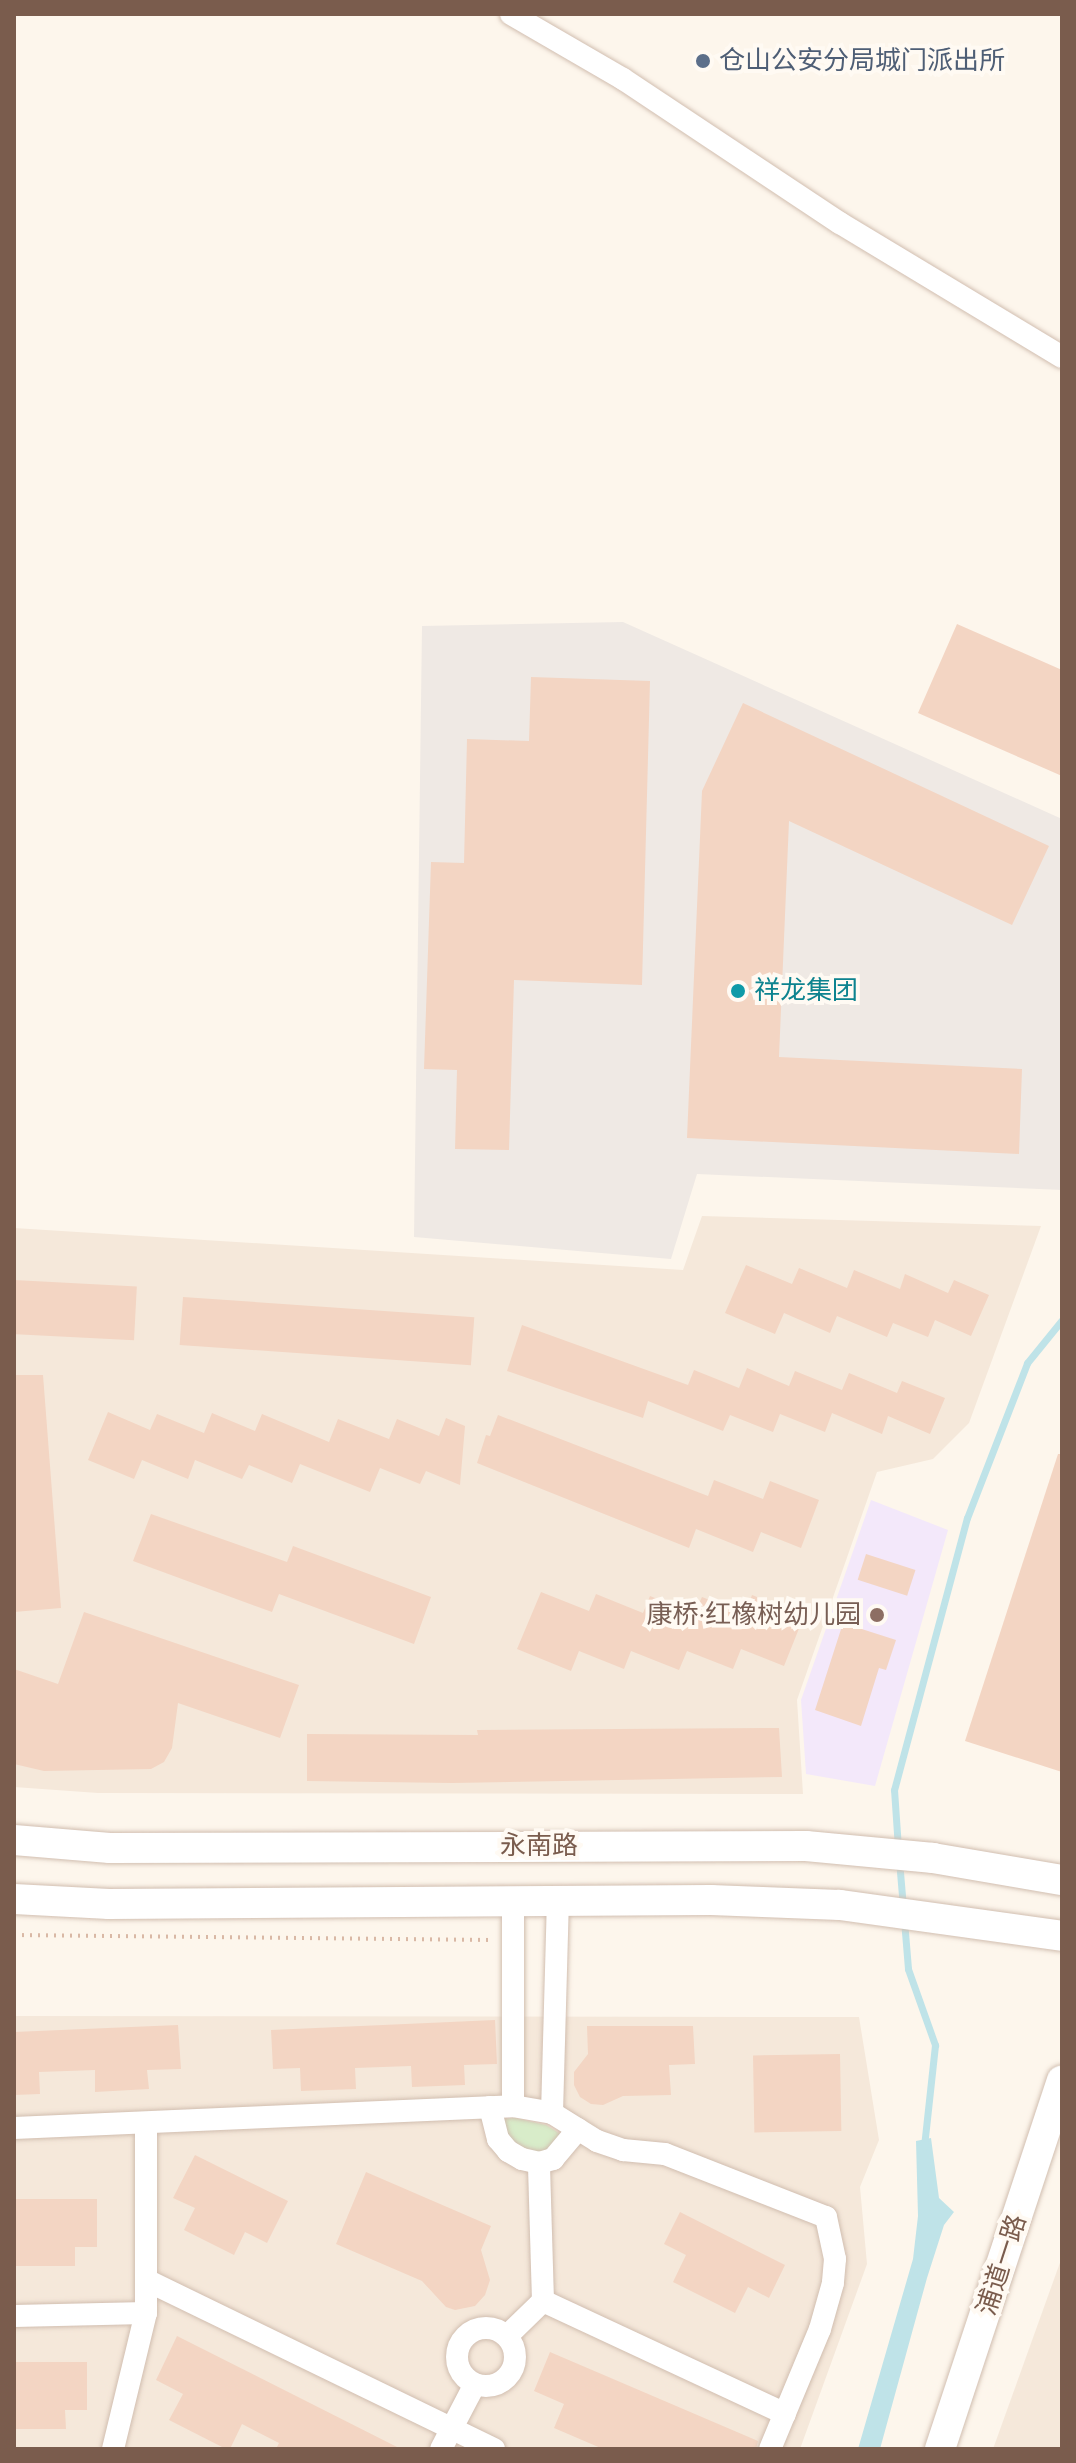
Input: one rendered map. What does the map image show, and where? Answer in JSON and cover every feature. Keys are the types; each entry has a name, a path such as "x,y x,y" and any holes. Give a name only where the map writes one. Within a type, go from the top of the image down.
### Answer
{"main road":[{"name":"永南路","path":"14,1840 110,1848 711,1845 864,1849 1062,1880"},
{"path":"14,1899 109,1904 711,1900 877,1908 1062,1936"},
{"name":"浦道一路","path":"940,2449 1062,2081"}],"street":[{"path":"511,14 623,79 840,223 1062,357"},
{"path":"513,1902 513,2106"},
{"path":"552,2113 558,1902"},
{"path":"14,2128 513,2106 552,2113 597,2141 623,2150 665,2154 826,2217 835,2259 833,2283 820,2329 770,2449"},
{"path":"490,2107 493,2127 508,2151 539,2163 562,2152 578,2129"},
{"path":"113,2449 146,2313 146,2123"},
{"path":"507,2336 543,2301 539,2163"},
{"path":"146,2280 494,2449"},
{"path":"543,2301 785,2414"},
{"path":"14,2316 146,2313"},
{"path":"490,2327 507,2336 515,2354 510,2373 495,2385 475,2384 457,2363 458,2345 464,2337 480,2328 490,2327"},
{"path":"441,2449 475,2384"}],"path":[{"path":"14,1935 513,1940"}],"shaded area":[{"path":"623,622 1062,819 1062,1190 697,1174 671,1259 414,1237 422,626"},
{"path":"702,1216 1041,1226 969,1423 933,1459 877,1472 797,1700 803,1794 98,1793 14,1787 14,1228 683,1270"},
{"name":"康桥·红橡树幼儿园","path":"871,1500 948,1530 875,1786 806,1774 801,1700"},
{"path":"14,2016 859,2017 879,2140 860,2187 867,2264 800,2449 14,2449"},
{"path":"1062,2257 1062,2449 993,2449"}],"green space":[{"path":"515,2118 546,2125 565,2137 556,2148 536,2156 510,2141 502,2119"}],"water":[{"path":"931,2138 939,2198 954,2212 944,2225 927,2278 880,2449 858,2449 913,2259 918,2216 916,2141"}],"building":[{"path":"957,624 1062,670 1062,776 918,713"},
{"path":"531,677 650,681 642,985 514,980 509,1150 455,1149 457,1070 424,1069 431,862 464,863 467,739 529,741"},
{"name":"祥龙集团","path":"743,703 1049,846 1012,925 789,821 779,1057 1022,1069 1019,1154 687,1138 702,791"},
{"path":"746,1265 792,1284 799,1268 847,1288 854,1270 900,1289 905,1274 948,1293 954,1280 989,1295 971,1336 935,1320 928,1337 893,1323 887,1337 837,1316 830,1333 784,1313 775,1334 725,1313"},
{"path":"14,1280 137,1286 134,1340 14,1334"},
{"path":"183,1297 474,1317 471,1365 180,1345"},
{"path":"522,1325 688,1385 694,1370 739,1388 747,1368 789,1386 795,1371 842,1390 849,1373 897,1393 902,1381 945,1398 930,1434 888,1416 882,1434 832,1413 825,1432 780,1414 773,1432 730,1415 723,1431 648,1401 643,1418 507,1371"},
{"path":"14,1375 43,1375 61,1608 14,1612"},
{"path":"108,1412 150,1430 157,1414 204,1433 212,1413 255,1431 262,1414 329,1442 338,1419 389,1439 397,1419 439,1436 446,1418 465,1426 460,1485 426,1471 420,1484 380,1468 370,1492 300,1464 292,1483 249,1465 242,1479 195,1460 188,1479 142,1460 134,1479 88,1460"},
{"path":"498,1415 708,1496 714,1480 763,1499 770,1481 819,1500 801,1548 761,1532 753,1552 696,1529 689,1548 477,1463 486,1435 490,1436"},
{"path":"1058,1454 1062,1454 1062,1772 965,1741"},
{"path":"151,1514 287,1562 293,1546 431,1597 414,1644 279,1594 272,1612 133,1561"},
{"path":"866,1554 915,1570 907,1596 858,1580"},
{"path":"541,1592 589,1611 596,1594 643,1613 650,1596 694,1614 702,1597 745,1614 752,1595 804,1616 784,1666 741,1649 733,1669 687,1651 679,1670 631,1651 624,1669 579,1651 571,1671 517,1649"},
{"path":"84,1612 299,1685 280,1738 178,1703 172,1748 164,1762 151,1769 44,1771 14,1764 14,1669 58,1684"},
{"path":"843,1623 896,1640 886,1670 879,1668 861,1726 815,1710"},
{"path":"779,1728 782,1777 452,1783 307,1781 307,1734 478,1735 477,1730"},
{"path":"495,2020 497,2064 464,2065 465,2085 412,2087 411,2066 355,2068 356,2089 301,2091 300,2068 273,2069 271,2030"},
{"path":"178,2025 181,2069 147,2070 149,2089 95,2092 95,2070 39,2072 40,2094 14,2095 14,2032"},
{"path":"587,2026 693,2026 695,2064 669,2065 671,2095 623,2096 603,2105 591,2104 580,2097 574,2085 574,2072 588,2054"},
{"path":"840,2054 841,2131 754,2133 753,2056"},
{"path":"195,2155 288,2201 267,2243 245,2232 234,2255 184,2230 195,2208 173,2198"},
{"path":"366,2172 491,2226 481,2250 490,2280 485,2295 475,2306 455,2310 446,2307 422,2281 336,2244"},
{"path":"14,2199 97,2199 97,2247 75,2247 75,2266 16,2266"},
{"path":"680,2212 785,2265 769,2298 748,2287 735,2313 673,2282 686,2255 664,2244"},
{"path":"177,2336 401,2449 276,2449 279,2443 242,2424 230,2449 226,2449 169,2420 183,2394 156,2380"},
{"path":"550,2352 758,2441 756,2449 603,2449 554,2428 564,2404 534,2391"},
{"path":"14,2362 87,2362 87,2410 65,2410 66,2429 14,2429"}],"waterway":[{"path":"898,1848 894,1790 967,1518 1027,1363 1062,1320"},
{"path":"899,1860 903,1908"},
{"path":"904,1920 908,1969 935,2045 924,2146"}],"place":[{"name":"仓山公安分局城门派出所","path":"703,61"},
{"name":"祥龙集团","path":"738,991"},
{"name":"康桥·红橡树幼儿园","path":"877,1615"}]}
